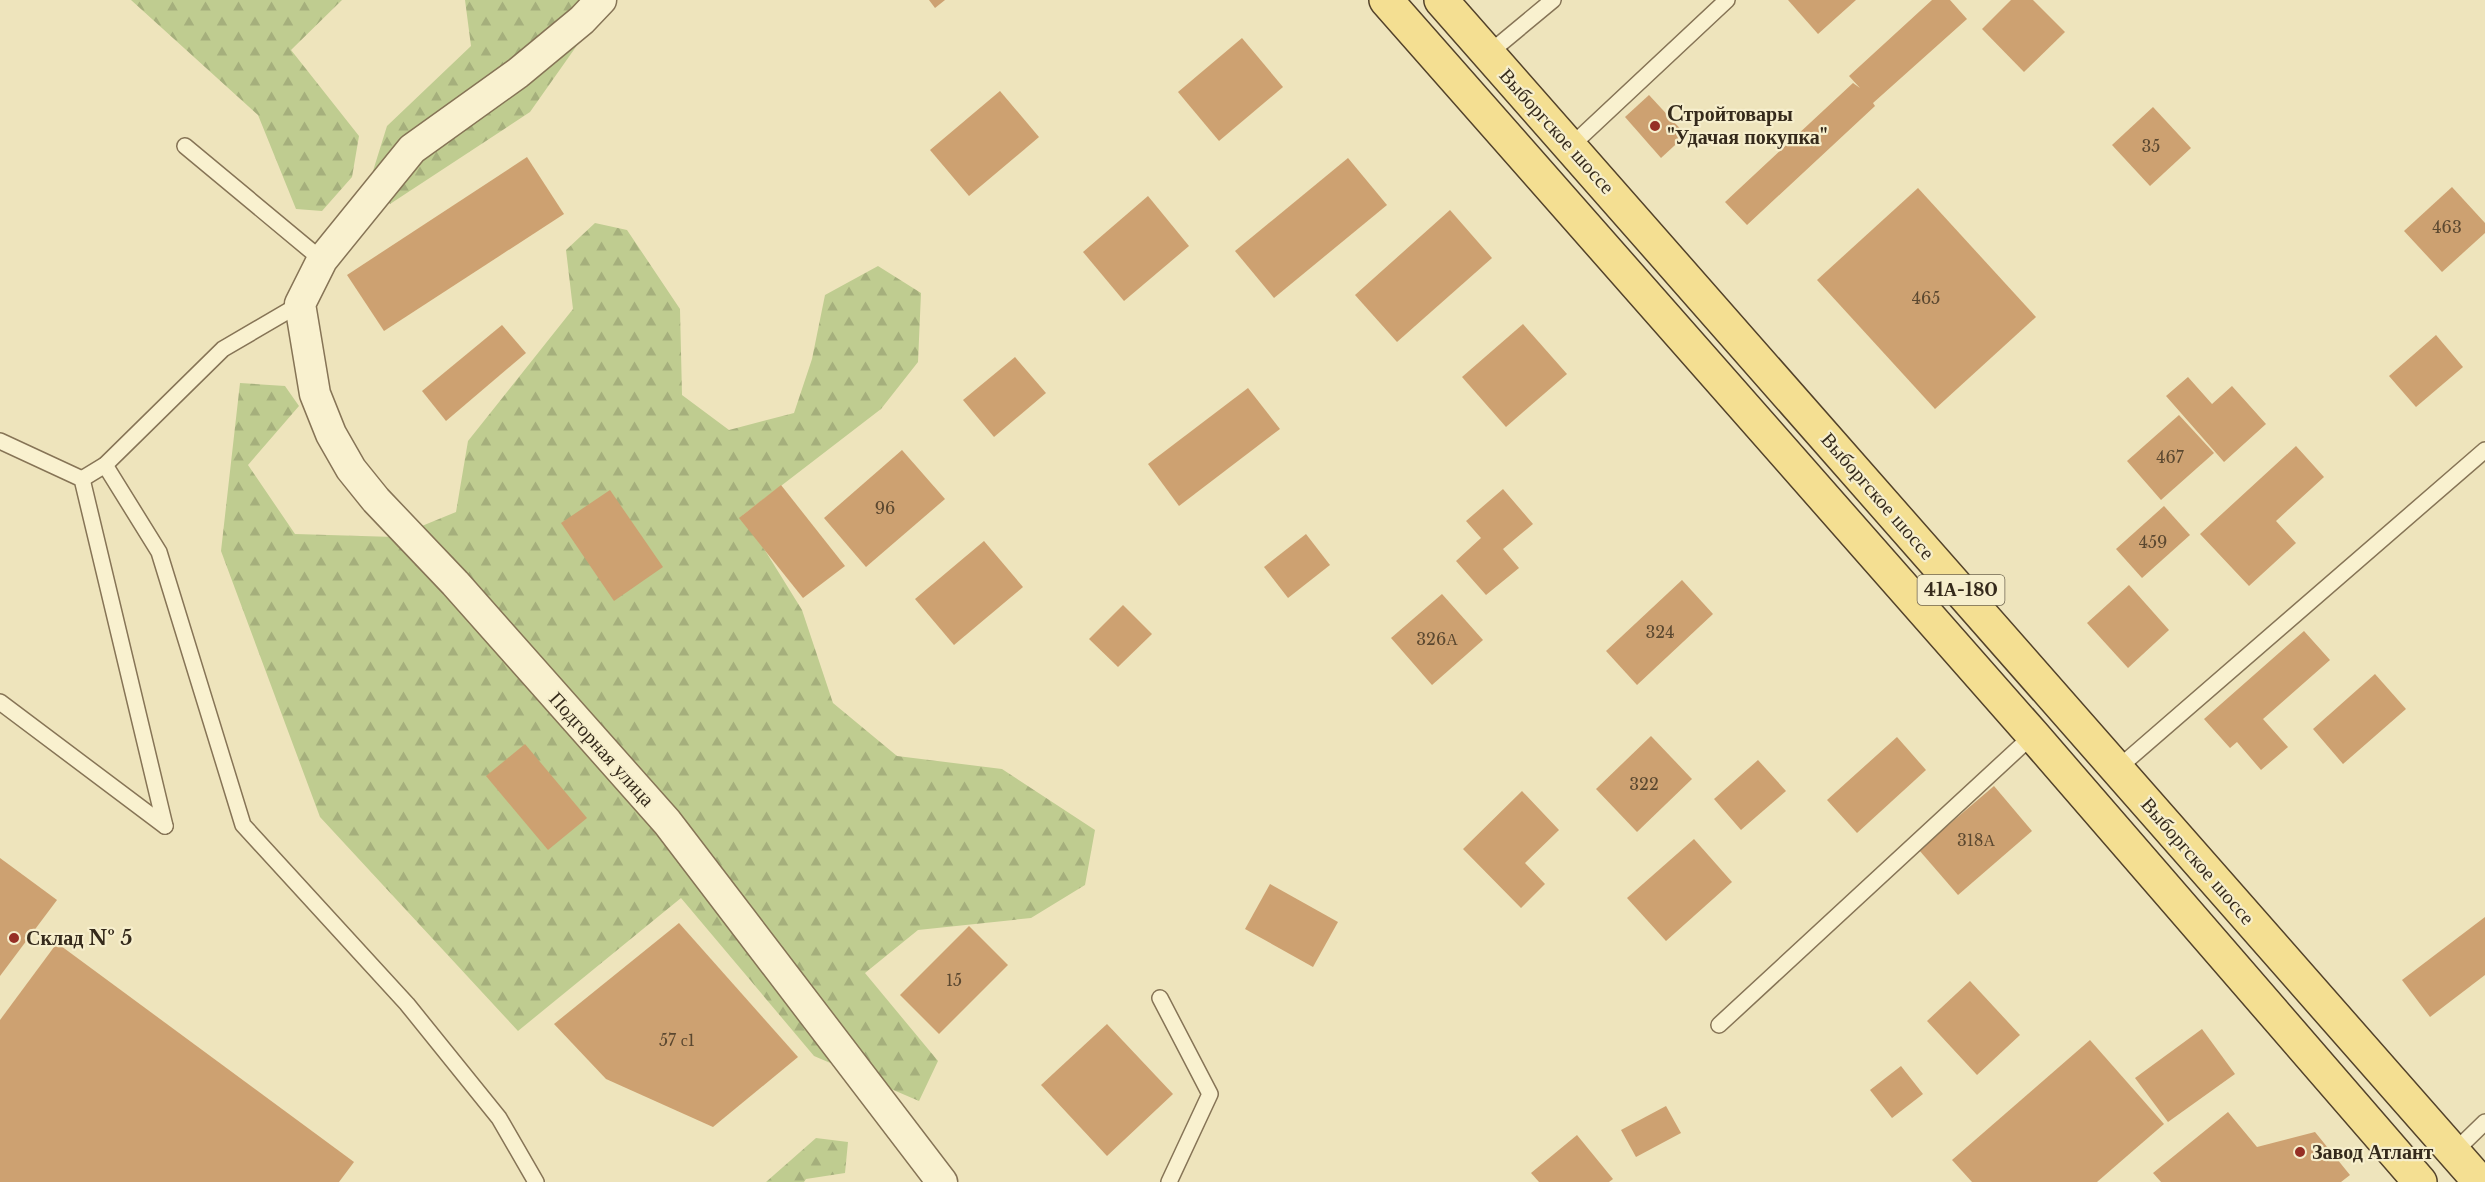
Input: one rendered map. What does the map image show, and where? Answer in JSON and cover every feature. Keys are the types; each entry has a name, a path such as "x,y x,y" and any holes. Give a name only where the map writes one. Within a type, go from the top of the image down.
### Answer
{"main road":[{"name":"Выборгское шоссе","path":"1386,0 2033,735 2420,1182"},
{"name":"Выборгское шоссе","path":"1440,0 1571,146 2480,1182"}],"street":[{"path":"300,304 322,260 412,149 518,73 582,20 601,0"},
{"name":"Подгорная улица","path":"300,304 315,394 331,434 351,469 376,500 455,583 667,822 942,1182"}],"lane":[{"path":"1488,54 1553,0"},
{"path":"1571,146 1727,0"},
{"path":"185,146 322,260"},
{"path":"82,479 105,465 223,349 300,304"},
{"path":"0,441 82,479"},
{"path":"2117,769 2485,450"},
{"path":"105,465 159,552 243,825 407,1004 499,1118 536,1182"},
{"path":"0,702 165,826 82,479"},
{"path":"1719,1025 2033,735"},
{"path":"1160,998 1210,1094 1169,1182"},
{"path":"2453,1153 2485,1122"}],"green space":[{"path":"131,0 342,0 291,50 359,136 352,177 322,211 296,209 258,115"},
{"path":"465,0 609,0 530,112 390,204 373,171 387,126 471,46"},
{"path":"595,223 627,230 680,309 682,395 729,430 794,413 812,359 825,295 878,266 921,293 918,362 881,409 743,515 802,610 833,703 897,756 1002,769 1095,830 1085,885 1031,918 918,930 865,973 938,1061 919,1101 814,1056 681,898 518,1031 320,817 221,551 240,383 285,386 299,406 248,465 295,534 395,537 456,512 468,441 573,309 566,250"},
{"path":"816,1138 848,1142 845,1173 806,1179 804,1182 766,1182"}],"building":[{"path":"929,0 945,0 935,8"},
{"path":"1788,0 1856,0 1818,34"},
{"path":"1932,0 1950,0 1967,19 1873,103 1875,106 1747,225 1725,202 1853,83 1860,88 1849,76"},
{"path":"2011,0 2033,0 2065,32 2024,72 1982,29"},
{"path":"1242,38 1283,87 1219,141 1178,92"},
{"path":"1000,91 1039,137 969,196 930,150"},
{"name":"Cтройтовары \"Удачая покупка\"","path":"1649,95 1686,135 1661,158 1625,117"},
{"path":"2153,107 2191,148 2150,186 2112,145"},
{"path":"527,157 564,214 384,331 347,275"},
{"path":"1348,158 1387,205 1274,298 1235,251"},
{"path":"2452,187 2485,223 2485,233 2442,272 2404,231"},
{"path":"1918,188 2036,317 1935,409 1817,280"},
{"path":"1148,196 1189,246 1124,301 1083,252"},
{"path":"1450,210 1492,258 1397,342 1355,295"},
{"path":"1523,324 1567,374 1506,427 1462,377"},
{"path":"502,325 526,353 446,421 422,391"},
{"path":"2436,335 2463,367 2416,407 2389,376"},
{"path":"1015,357 1046,393 994,437 963,400"},
{"path":"2188,377 2212,404 2232,386 2266,424 2224,462 2166,396"},
{"path":"1248,388 1280,429 1179,506 1148,464"},
{"path":"2179,415 2214,453 2161,500 2127,461"},
{"path":"2296,446 2324,477 2276,521 2296,543 2249,586 2200,534"},
{"path":"902,450 945,499 866,567 824,518"},
{"path":"781,485 845,566 803,598 739,518"},
{"path":"1503,489 1533,524 1503,549 1519,568 1486,595 1456,561 1481,538 1466,521"},
{"path":"610,490 663,567 614,601 561,523"},
{"path":"2164,506 2190,535 2142,578 2116,549"},
{"path":"1306,534 1330,565 1288,598 1264,567"},
{"path":"984,541 1023,587 954,645 915,599"},
{"path":"1682,580 1713,614 1637,685 1606,651"},
{"path":"2129,585 2169,630 2128,668 2087,623"},
{"path":"1442,594 1483,640 1432,685 1391,638"},
{"path":"1123,605 1152,634 1118,667 1089,639"},
{"path":"2304,631 2330,660 2263,719 2288,747 2261,770 2237,742 2230,748 2204,719"},
{"path":"2375,674 2406,709 2343,764 2313,729"},
{"path":"1651,736 1692,779 1637,832 1596,789"},
{"path":"1897,737 1926,770 1857,833 1827,800"},
{"path":"525,744 587,818 548,850 486,776"},
{"path":"1758,760 1786,791 1741,830 1714,799"},
{"path":"1994,786 2032,831 1958,895 1919,850"},
{"path":"1522,791 1559,830 1525,863 1545,884 1521,908 1463,849"},
{"path":"1694,839 1732,882 1666,941 1627,898"},
{"name":"Склад № 5","path":"0,858 57,900 0,976"},
{"path":"1270,884 1338,922 1313,967 1245,929"},
{"path":"2485,917 2485,975 2430,1017 2402,980"},
{"path":"679,923 798,1057 713,1127 606,1079 554,1024"},
{"path":"969,926 1008,965 939,1034 900,995"},
{"path":"57,943 354,1162 339,1182 0,1182 0,1020"},
{"path":"1970,981 2020,1035 1977,1075 1927,1021"},
{"path":"1107,1024 1173,1094 1107,1156 1041,1085"},
{"path":"2202,1029 2235,1074 2168,1122 2135,1078"},
{"path":"2090,1040 2164,1124 2097,1182 1972,1182 1952,1160"},
{"path":"1901,1066 1923,1094 1892,1118 1870,1090"},
{"path":"1666,1106 1681,1133 1636,1157 1621,1130"},
{"path":"2228,1112 2257,1147 2315,1132 2350,1175 2341,1182 2161,1182 2153,1173"},
{"path":"1577,1135 1613,1179 1609,1182 1539,1182 1531,1173"}],"place":[{"name":"Cтройтовары \"Удачая покупка\"","path":"1655,126"},
{"name":"Склад № 5","path":"14,938"},
{"name":"Завод Атлант","path":"2300,1152"}]}
